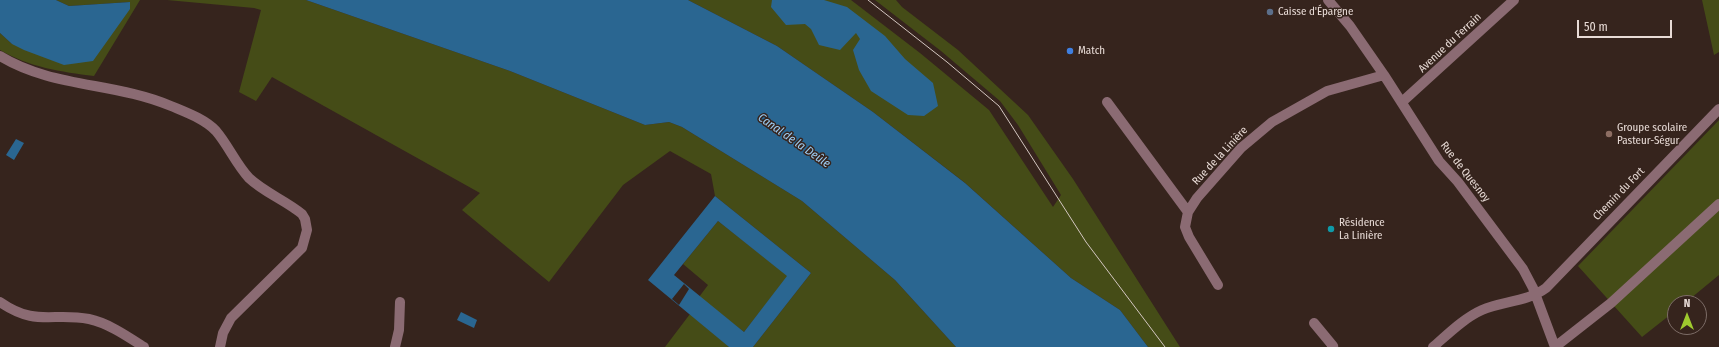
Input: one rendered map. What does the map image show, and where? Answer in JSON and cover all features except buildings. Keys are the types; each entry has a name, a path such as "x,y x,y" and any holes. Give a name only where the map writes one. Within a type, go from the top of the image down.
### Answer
{"street":[{"name":"Rue de Quesnoy","path":"1328,0 1350,26 1384,75 1439,161 1458,182 1523,269 1536,295 1555,347"},
{"name":"Avenue du Ferrain","path":"1402,102 1514,0"},
{"path":"0,56 39,74 139,94 169,105 204,122 215,130 249,178 271,195 302,214 305,219 307,230 302,248 231,318 223,333 220,347"},
{"name":"Rue de la Linière","path":"1188,212 1197,198 1235,154 1248,141 1272,122 1327,91 1384,75"},
{"path":"1107,102 1188,212 1185,222 1187,232 1218,285"},
{"name":"Chemin du Fort","path":"1536,295 1546,288 1719,109"},
{"path":"1555,347 1611,302 1719,204"},
{"path":"1433,347 1479,311 1536,295"},
{"path":"0,302 25,316 83,318 96,321 144,347"},
{"path":"395,347 399,330 400,302"},
{"path":"1314,322 1333,346 1332,347"}],"green space":[{"path":"56,0 140,0 94,76 69,73 34,65 0,50 0,33 12,44 130,2 69,6"},
{"path":"167,0 306,0 510,71 645,125 669,122 682,127 802,201 895,280 956,347 753,347 811,273 715,196 711,174 670,151 623,185 549,282 462,210 480,193 272,77 256,101 239,92 261,10 254,8"},
{"path":"688,0 851,0 920,53 989,110 1053,207 1061,195 1018,125 1000,101 941,51 875,0 896,0 902,7 958,50 1028,115 1073,179 1180,347 1148,347 1120,310 1071,278 964,182 873,112 777,46"},
{"path":"1702,0 1719,0 1719,52 1714,55"},
{"path":"1719,120 1719,275 1695,295 1667,295 1667,317 1642,337 1578,266"},
{"path":"718,221 788,276 744,332 699,297 708,285 683,264"},
{"path":"690,314 726,344 729,347 665,347"}],"water":[{"path":"0,0 56,0 69,6 130,2 130,9 93,61 64,65 12,44 0,33"},
{"name":"Canal de la Deûle","path":"306,0 688,0 777,46 873,112 965,183 1071,278 1120,310 1148,347 956,347 895,280 802,201 682,127 669,122 645,125 510,71"},
{"path":"772,0 824,0 847,7 885,36 905,59 933,83 938,106 924,116 908,115 871,91 859,70 853,50 860,39 856,33 840,50 819,45 811,29 805,24 786,25 771,7"},
{"path":"16,139 24,143 14,160 6,155"},
{"path":"715,196 811,273 753,347 729,347 648,280","holes":["718,221 787,276 744,332 674,275"]},
{"path":"461,312 477,320 474,328 457,320"}],"pier":[{"path":"684,284 689,289 679,305 672,299"}],"tram line":[{"path":"868,0 947,62 999,106 1086,242 1165,347"}],"place":[{"name":"Caisse d'Épargne","path":"1270,12"},
{"name":"Match","path":"1070,51"},
{"name":"Groupe scolaire Pasteur-Ségur","path":"1609,134"},
{"name":"Résidence La Linière","path":"1331,229"}]}
